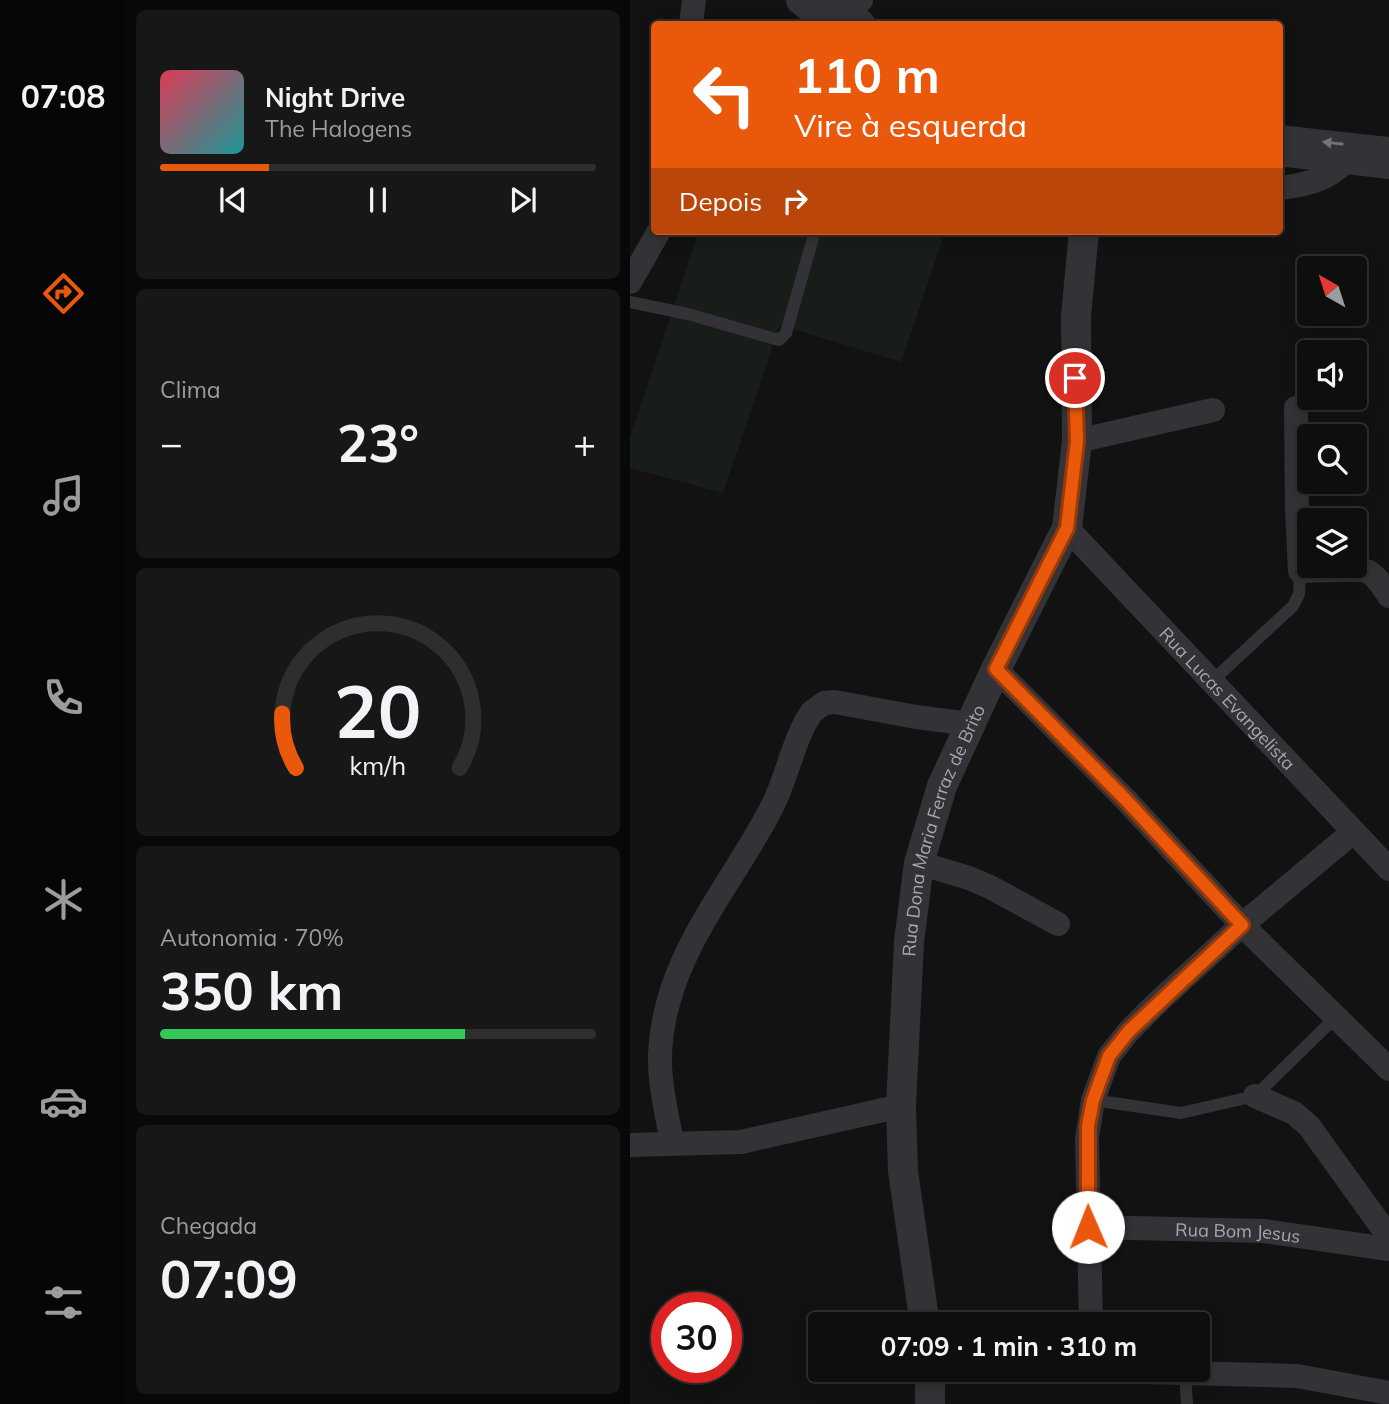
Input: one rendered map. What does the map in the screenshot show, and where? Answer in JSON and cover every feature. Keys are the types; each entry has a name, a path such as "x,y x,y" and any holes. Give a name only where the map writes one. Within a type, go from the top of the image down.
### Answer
{"street":[{"path":"691,21 694,0"},
{"path":"801,0 844,12"},
{"path":"1283,138 1389,153"},
{"path":"1283,155 1344,163 1389,153"},
{"path":"1283,187 1318,181 1329,176 1344,163"},
{"path":"630,282 657,235"},
{"name":"Rua Dona Maria Ferraz de Brito","path":"923,1312 903,1171 901,1106 909,942 919,863 942,786 996,669 1067,528 1077,441 1076,316 1084,235"},
{"path":"1296,408 1297,510"},
{"path":"1077,441 1213,410"},
{"name":"Rua Lucas Evangelista","path":"1067,528 1389,869"},
{"path":"1367,571 1379,581 1389,596"},
{"path":"996,669 1125,799 1242,925 1389,1069"},
{"path":"672,1143 660,1057 664,1013 669,993 700,928 773,806 812,712 824,703 835,702 916,718 971,724"},
{"path":"1091,1312 1087,1138 1093,1100 1109,1056 1129,1031 1242,925 1353,832"},
{"path":"919,863 990,887 1058,924"},
{"path":"1255,1096 1294,1113 1309,1126 1389,1237"},
{"path":"630,1145 741,1142 901,1106"},
{"name":"Rua Bom Jesus","path":"1088,1227 1264,1231 1389,1249"},
{"path":"1210,1374 1297,1376 1389,1393"},
{"path":"929,1404 930,1382"}],"lane":[{"path":"630,302 688,314 778,340 786,333 814,235"},
{"path":"1211,682 1293,606 1299,594 1300,578"},
{"path":"1093,1100 1181,1113 1255,1096 1336,1017"},
{"path":"1185,1382 1186,1404"}],"shaded area":[{"path":"698,235 944,235 901,362 780,325 723,493 630,468 630,438"}],"route":[{"path":"1075,378 1077,441 1067,528 996,669 1125,799 1242,925 1159,1001 1109,1056 1093,1100 1088,1126 1088,1227"}]}
